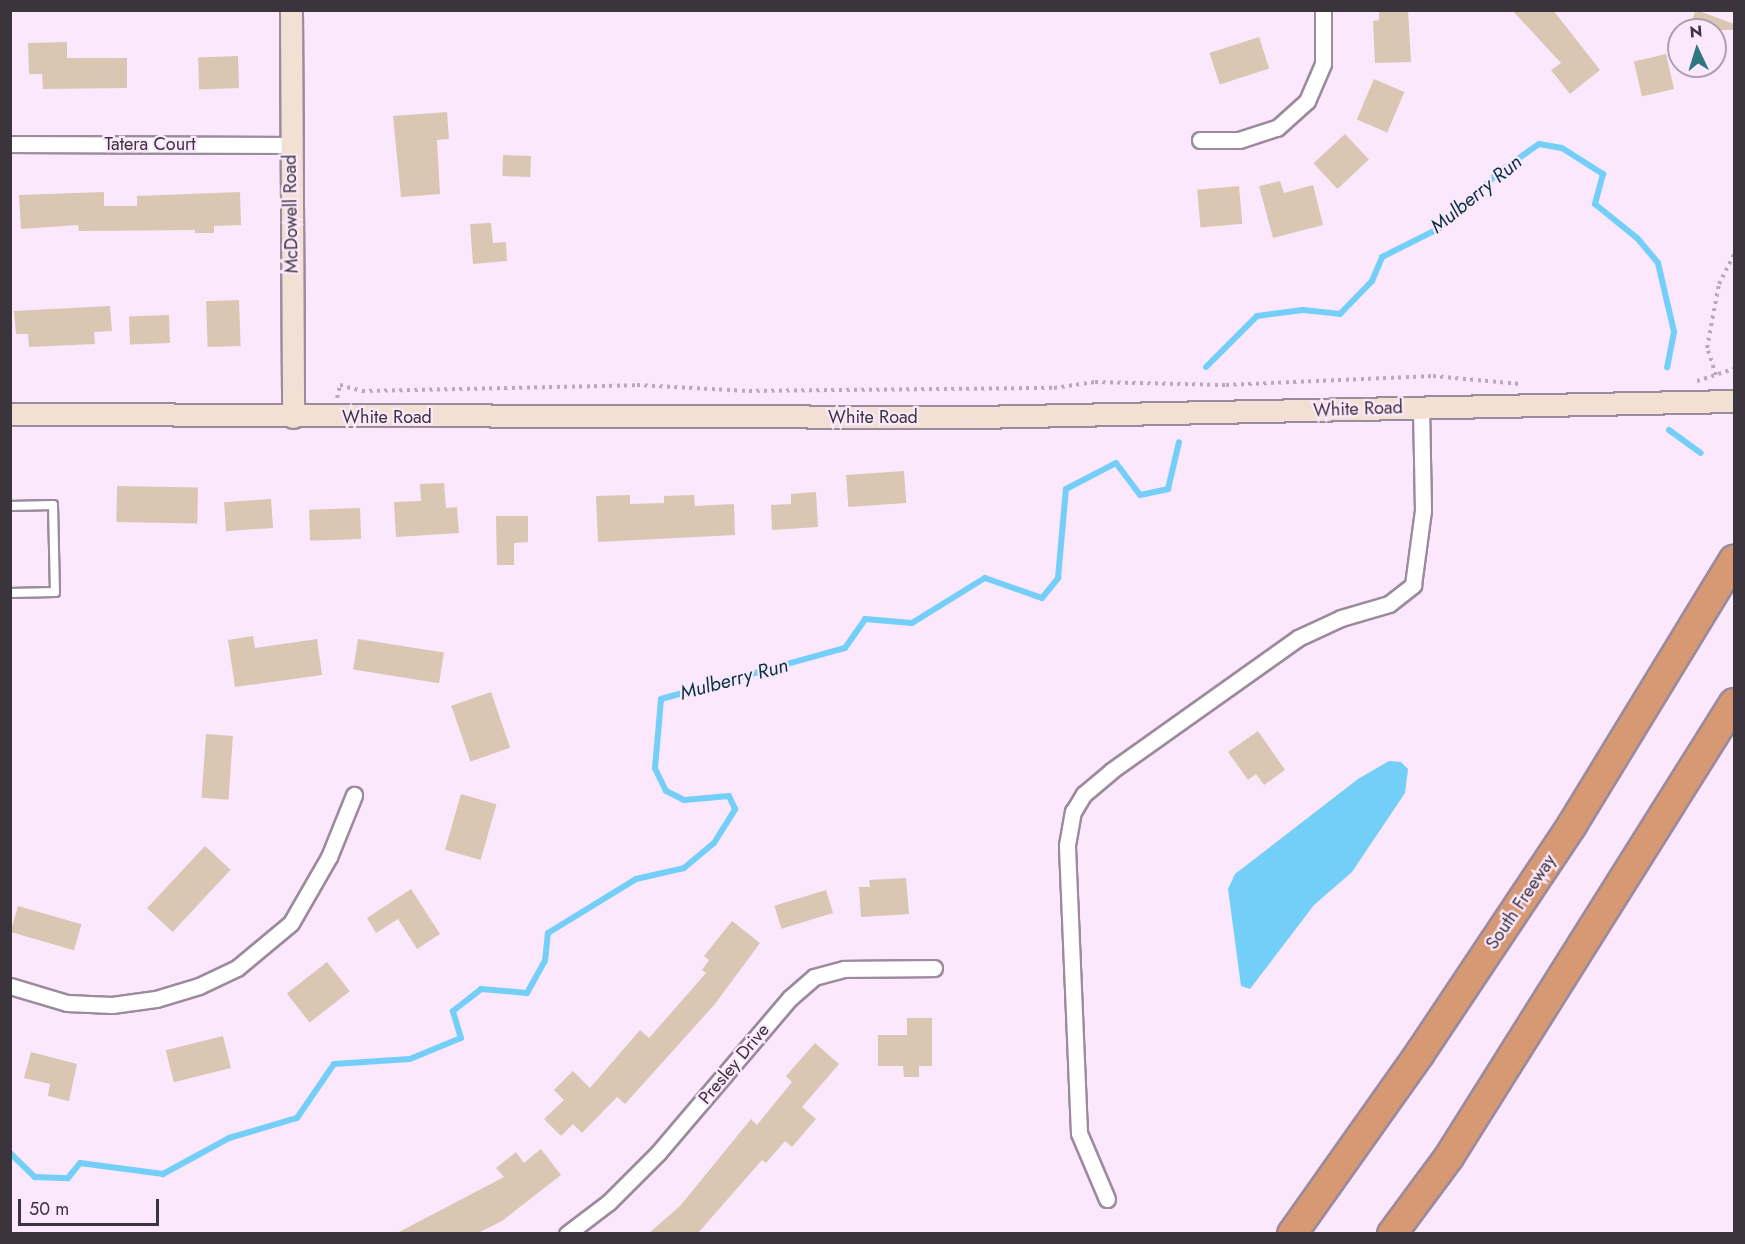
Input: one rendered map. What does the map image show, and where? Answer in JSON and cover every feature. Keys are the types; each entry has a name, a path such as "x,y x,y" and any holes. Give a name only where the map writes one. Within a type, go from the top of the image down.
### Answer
{"highway":[{"name":"South Freeway","path":"1292,1233 1420,1053 1572,825 1734,560"},
{"path":"1392,1233 1449,1157 1734,703"}],"street":[{"name":"McDowell Road","path":"291,10 293,417"},
{"path":"1200,140 1239,140 1277,128 1307,101 1323,64 1323,10"},
{"name":"Tatera Court","path":"10,144 290,145"},
{"name":"White Road","path":"10,414 293,417 976,417 1734,401"},
{"path":"1107,1199 1078,1133 1067,845 1073,812 1084,794 1111,771 1298,638 1341,618 1389,604 1413,585 1423,510 1421,407"},
{"path":"10,986 67,1003 112,1005 156,999 199,986 237,968 291,923 329,856 354,795"},
{"name":"Presley Drive","path":"567,1233 609,1202 658,1153 790,998 814,977 844,969 934,968"}],"lane":[{"path":"10,506 53,506 55,592 10,593"}],"path":[{"path":"1716,375 1707,348 1719,284 1734,254"},
{"path":"1686,385 1734,369"},
{"path":"332,417 340,385 362,391 637,386 749,391 1010,389 1095,382 1226,385 1433,376 1523,385"}],"water":[{"path":"1389,761 1401,762 1408,769 1405,793 1352,872 1314,905 1250,989 1241,986 1228,889 1235,874 1358,779"}],"building":[{"path":"1379,10 1408,10 1411,62 1375,63 1373,21 1379,20"},
{"path":"1512,10 1553,10 1600,70 1570,94 1551,70 1561,63"},
{"path":"1696,10 1718,18 1693,18"},
{"path":"1727,21 1734,24 1734,30 1727,30"},
{"path":"1259,37 1269,68 1220,84 1210,53"},
{"path":"67,42 67,58 127,58 127,88 43,89 42,74 29,74 28,43"},
{"path":"1666,54 1667,78 1672,78 1674,89 1642,97 1634,61"},
{"path":"238,56 239,88 199,89 198,57"},
{"path":"1374,79 1404,92 1387,132 1357,120"},
{"path":"447,112 449,139 437,140 440,194 401,197 393,116"},
{"path":"1345,134 1369,160 1337,189 1314,163"},
{"path":"503,155 531,156 530,177 502,176"},
{"path":"1280,181 1284,193 1313,185 1323,225 1273,238 1259,186"},
{"path":"1239,186 1242,224 1200,228 1197,190"},
{"path":"104,192 104,206 137,206 137,196 240,192 241,225 214,226 214,233 195,233 195,230 79,231 78,225 21,229 19,195"},
{"path":"491,223 493,243 506,242 507,261 473,264 470,224"},
{"path":"239,300 241,346 208,347 206,301"},
{"path":"110,306 112,331 94,332 95,344 29,347 28,334 16,334 14,311"},
{"path":"169,315 170,343 130,344 129,316"},
{"path":"904,471 906,503 848,507 846,475"},
{"path":"444,483 446,508 457,507 459,533 396,537 394,502 421,501 420,484"},
{"path":"117,486 198,487 197,523 116,522"},
{"path":"816,492 818,527 772,530 771,505 791,504 791,494"},
{"path":"630,495 630,504 664,503 664,496 694,495 695,506 734,504 735,535 598,542 596,496"},
{"path":"271,499 273,528 226,531 224,502"},
{"path":"360,508 361,539 310,541 309,510"},
{"path":"496,516 528,516 528,542 514,543 514,565 497,565"},
{"path":"253,636 255,648 317,639 322,675 235,687 228,640"},
{"path":"358,639 444,653 439,683 353,670"},
{"path":"491,692 510,748 470,761 451,706"},
{"path":"1258,731 1285,770 1264,785 1256,774 1248,780 1228,752"},
{"path":"206,734 233,736 228,800 202,798"},
{"path":"461,794 497,804 481,860 445,850"},
{"path":"205,846 231,870 173,932 147,908"},
{"path":"906,878 909,914 861,917 859,887 870,887 869,880"},
{"path":"411,889 440,934 417,949 398,919 376,933 367,918"},
{"path":"826,890 833,913 781,929 774,906"},
{"path":"18,906 81,924 74,950 11,932"},
{"path":"732,921 760,943 715,1004 625,1104 617,1097 582,1133 573,1124 561,1136 544,1119 564,1100 554,1090 573,1071 590,1088 640,1030 649,1038 706,973 702,970 709,960 704,956"},
{"path":"327,962 350,991 310,1023 287,993"},
{"path":"907,1018 932,1018 932,1066 919,1066 919,1077 904,1077 903,1066 878,1066 878,1035 907,1035"},
{"path":"223,1036 231,1068 174,1082 166,1050"},
{"path":"815,1043 839,1064 802,1107 816,1119 792,1147 785,1141 766,1163 762,1160 698,1233 649,1233 680,1206 751,1119 757,1125 792,1082 786,1076"},
{"path":"31,1052 77,1064 69,1101 48,1096 50,1084 24,1078"},
{"path":"541,1149 561,1175 502,1221 478,1233 397,1233 504,1177 496,1168 516,1152 524,1163"}],"waterway":[{"name":"Mulberry Run","path":"1206,367 1257,316 1303,310 1340,314 1372,281 1382,257 1440,228 1499,172 1539,144 1562,148 1603,174 1595,204 1638,239 1658,263 1674,332 1667,367"},
{"name":"Mulberry Run","path":"1669,430 1701,453"},
{"name":"Mulberry Run","path":"10,1153 35,1177 68,1178 80,1163 163,1174 229,1138 297,1118 334,1064 410,1059 461,1038 453,1011 481,989 527,993 545,961 548,933 636,879 684,868 714,843 735,809 729,796 684,800 666,791 655,768 661,699 845,648 865,619 912,623 985,578 1042,598 1058,578 1066,489 1116,463 1140,495 1168,489 1179,442"}]}
